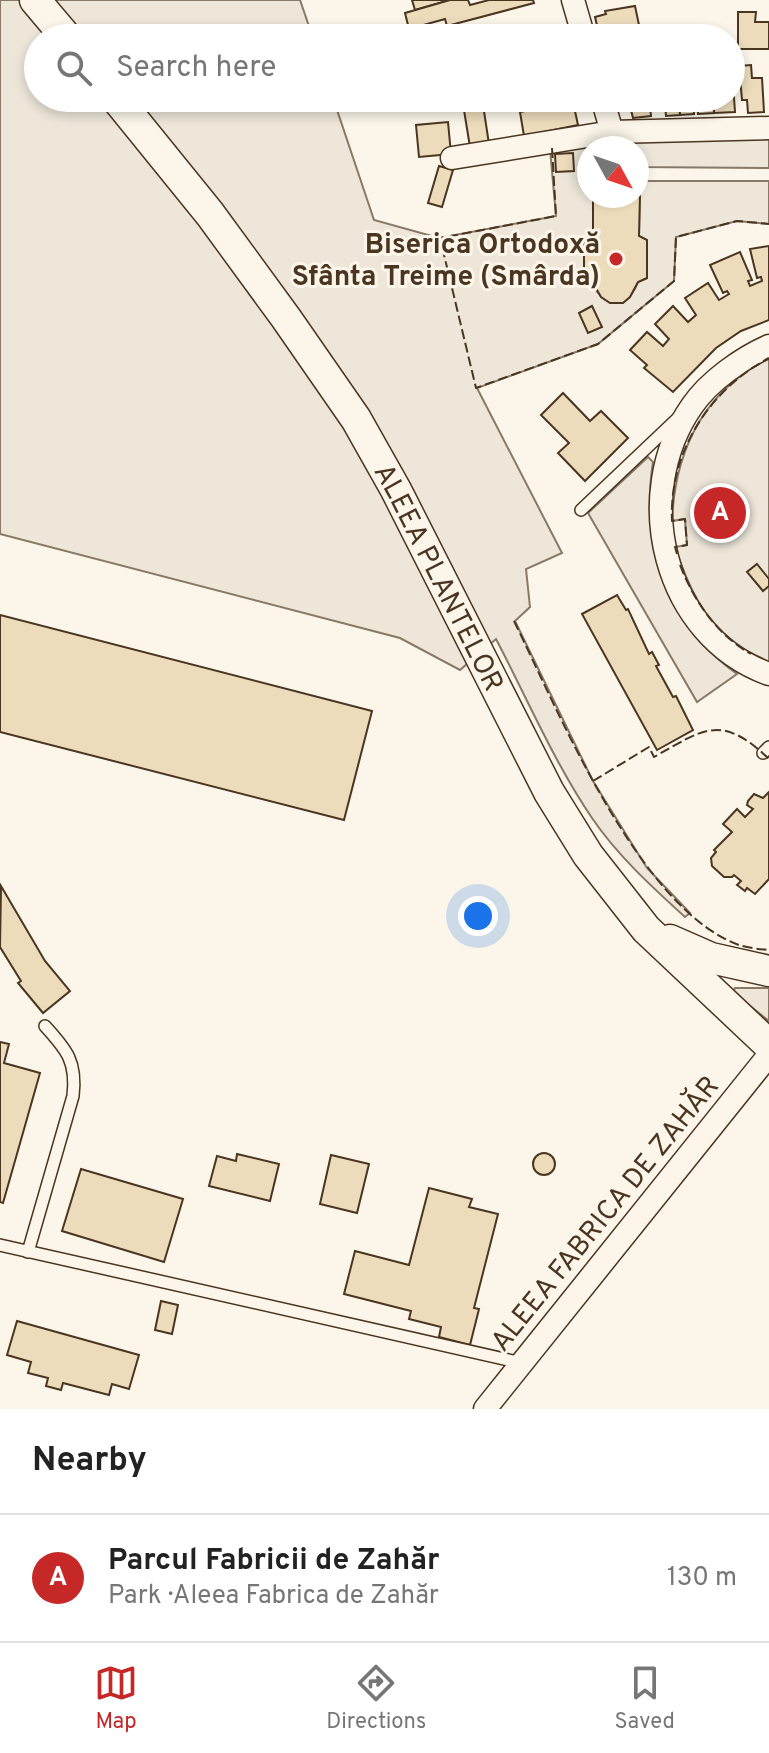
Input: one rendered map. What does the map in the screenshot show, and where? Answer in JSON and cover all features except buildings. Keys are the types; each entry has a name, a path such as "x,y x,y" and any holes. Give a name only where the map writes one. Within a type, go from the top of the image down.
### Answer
{"main road":[{"path":"35,0 55,24"},
{"name":"ALEEA PLANTELOR","path":"127,112 210,214 356,419 403,503 549,792 588,855 646,929 769,1045"},
{"path":"646,929 711,958 769,971"}],"street":[{"path":"573,0 580,24"},
{"path":"606,112 612,136"},
{"path":"649,137 769,128"},
{"path":"452,158 577,144"},
{"path":"769,346 733,368 693,404 672,444 661,481 660,504 665,551 685,602 701,626 729,654 769,674"},
{"name":"ALEEA FABRICA DE ZAHĂR","path":"491,1406 769,1055"}],"lane":[{"path":"581,510 693,404"},
{"path":"28,1252 76,1078 66,1050 45,1026"},
{"path":"0,1245 522,1363"}],"shaded area":[{"path":"0,0 300,0 308,24 24,24 24,112 338,112 374,220 439,238 556,216 550,149 577,146 577,208 593,208 593,236 584,239 584,277 611,302 627,298 638,282 647,278 647,240 639,236 640,208 649,208 649,181 769,181 769,224 737,221 676,237 674,281 598,344 477,388 562,553 526,569 530,607 515,621 593,781 647,868 690,913 685,917 648,882 592,818 553,752 496,639 460,670 400,638 0,534"},
{"path":"769,139 769,168 649,167 649,141"},
{"path":"769,358 769,662 735,644 705,612 675,547 687,545 685,519 672,521 679,470 697,425 727,388"},
{"path":"648,457 653,462 651,525 663,581 675,607 692,631 712,654 737,674 697,702 588,513"},
{"path":"735,988 769,988 769,1021 736,995 733,992"}],"fence":[{"path":"552,148 556,216 440,238 476,388 598,344 674,281 676,237 737,221 769,224"},
{"path":"677,554 675,547 687,545 685,519 672,521 677,471 686,448 711,405 747,371 769,358"},
{"path":"680,565 708,616 728,637 751,654"},
{"path":"514,621 579,754 636,851 668,892 702,924 739,945 769,950"},
{"path":"593,781 649,747 654,757 686,739 712,730 738,735 769,759"}],"place":[{"name":"Biserica Ortodoxă Sfânta Treime (Smârda)","path":"616,259"},
{"name":"Parcul Fabricii de Zahăr","path":"720,513"}]}
